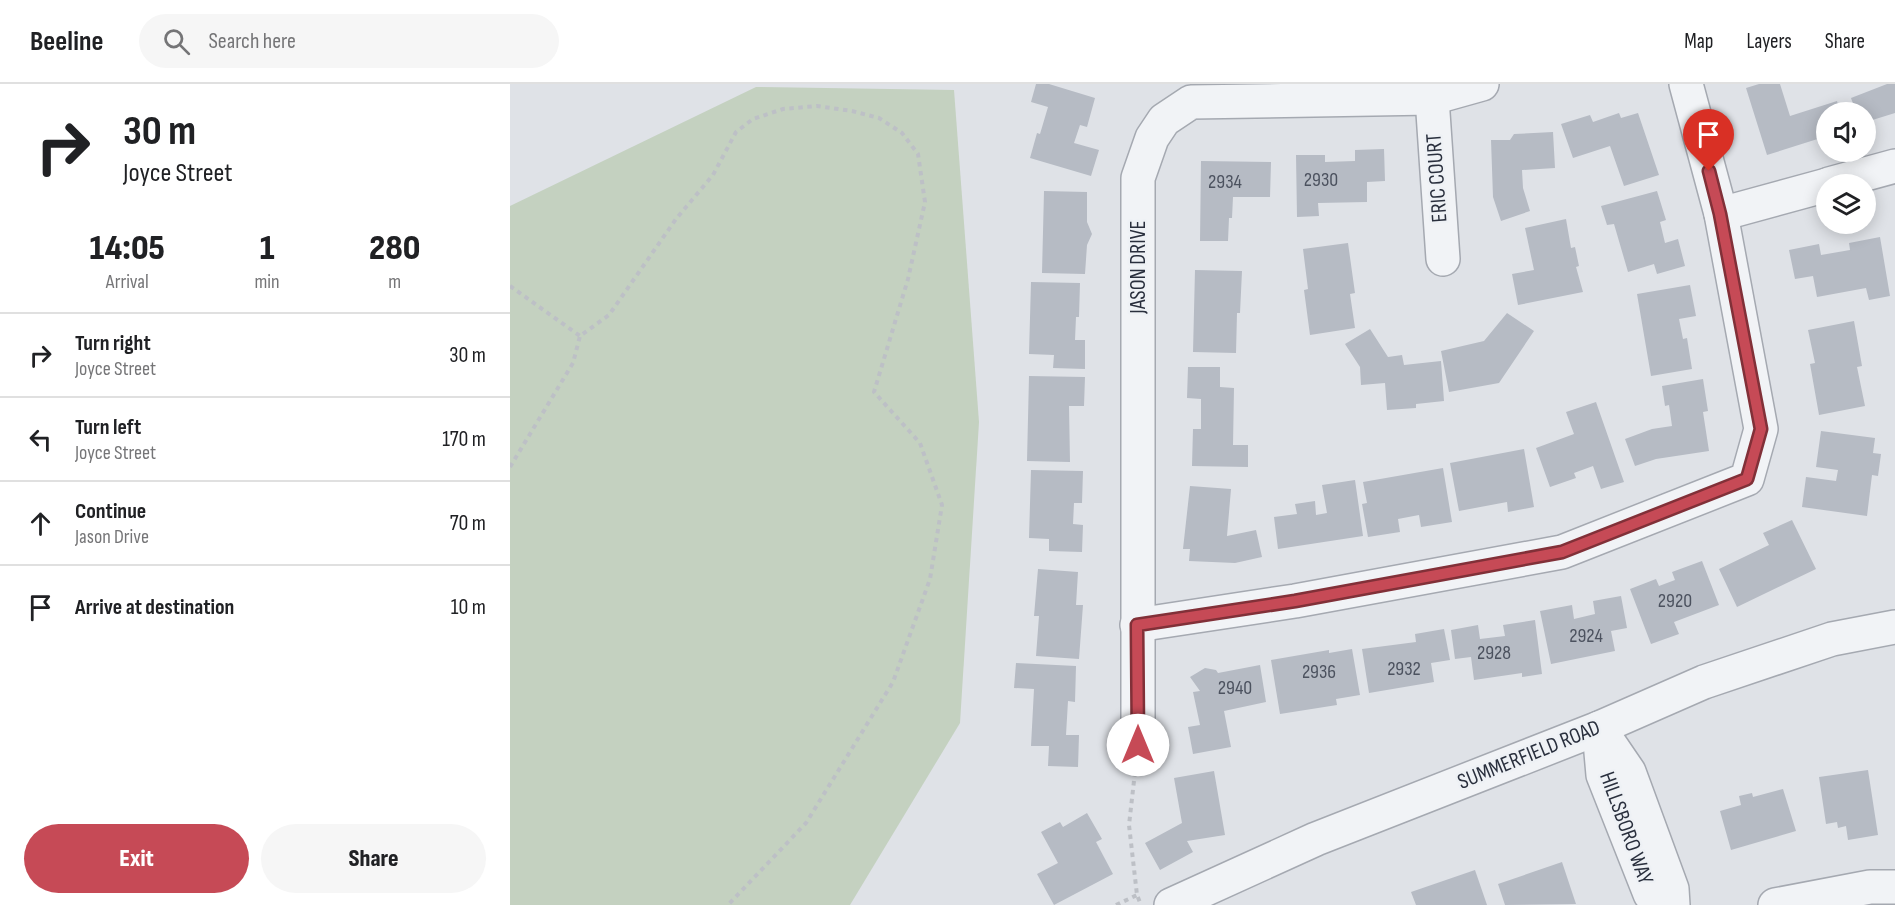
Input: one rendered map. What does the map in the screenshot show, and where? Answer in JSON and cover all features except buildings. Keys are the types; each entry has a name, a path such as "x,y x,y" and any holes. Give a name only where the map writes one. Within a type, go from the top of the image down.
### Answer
{"street":[{"name":"JASON DRIVE","path":"1138,745 1138,178 1152,138 1164,120 1191,102 1432,98 1482,84"},
{"path":"1137,625 1295,601 1562,552 1747,479 1761,429 1720,214 1686,84"},
{"name":"ERIC COURT","path":"1432,98 1443,259"},
{"path":"1867,174 1895,166"},
{"path":"1720,214 1816,188"},
{"name":"SUMMERFIELD ROAD","path":"1171,905 1316,839 1599,728 1704,682 1832,639 1895,627"},
{"name":"HILLSBORO WAY","path":"1599,728 1603,775 1656,905"},
{"name":"HILLSBORO WAY","path":"1599,728 1629,772 1672,889 1673,905"},
{"path":"1775,905 1879,893"}],"path":[{"path":"510,467 573,363 580,336 609,315 676,219 713,175 736,132 753,119 783,109 817,106 879,118 902,133 918,154 925,202 908,279 874,392 920,443 942,505 930,579 893,682 806,823 728,905"},
{"path":"510,286 580,336"},
{"path":"1138,745 1130,825 1137,895 1141,905"},
{"path":"1116,905 1137,895"}],"green space":[{"path":"756,87 954,90 979,422 960,723 850,905 510,905 510,206"}],"route":[{"path":"1138,745 1137,625 1295,601 1562,552 1747,479 1761,429 1720,214 1709,171"}]}
